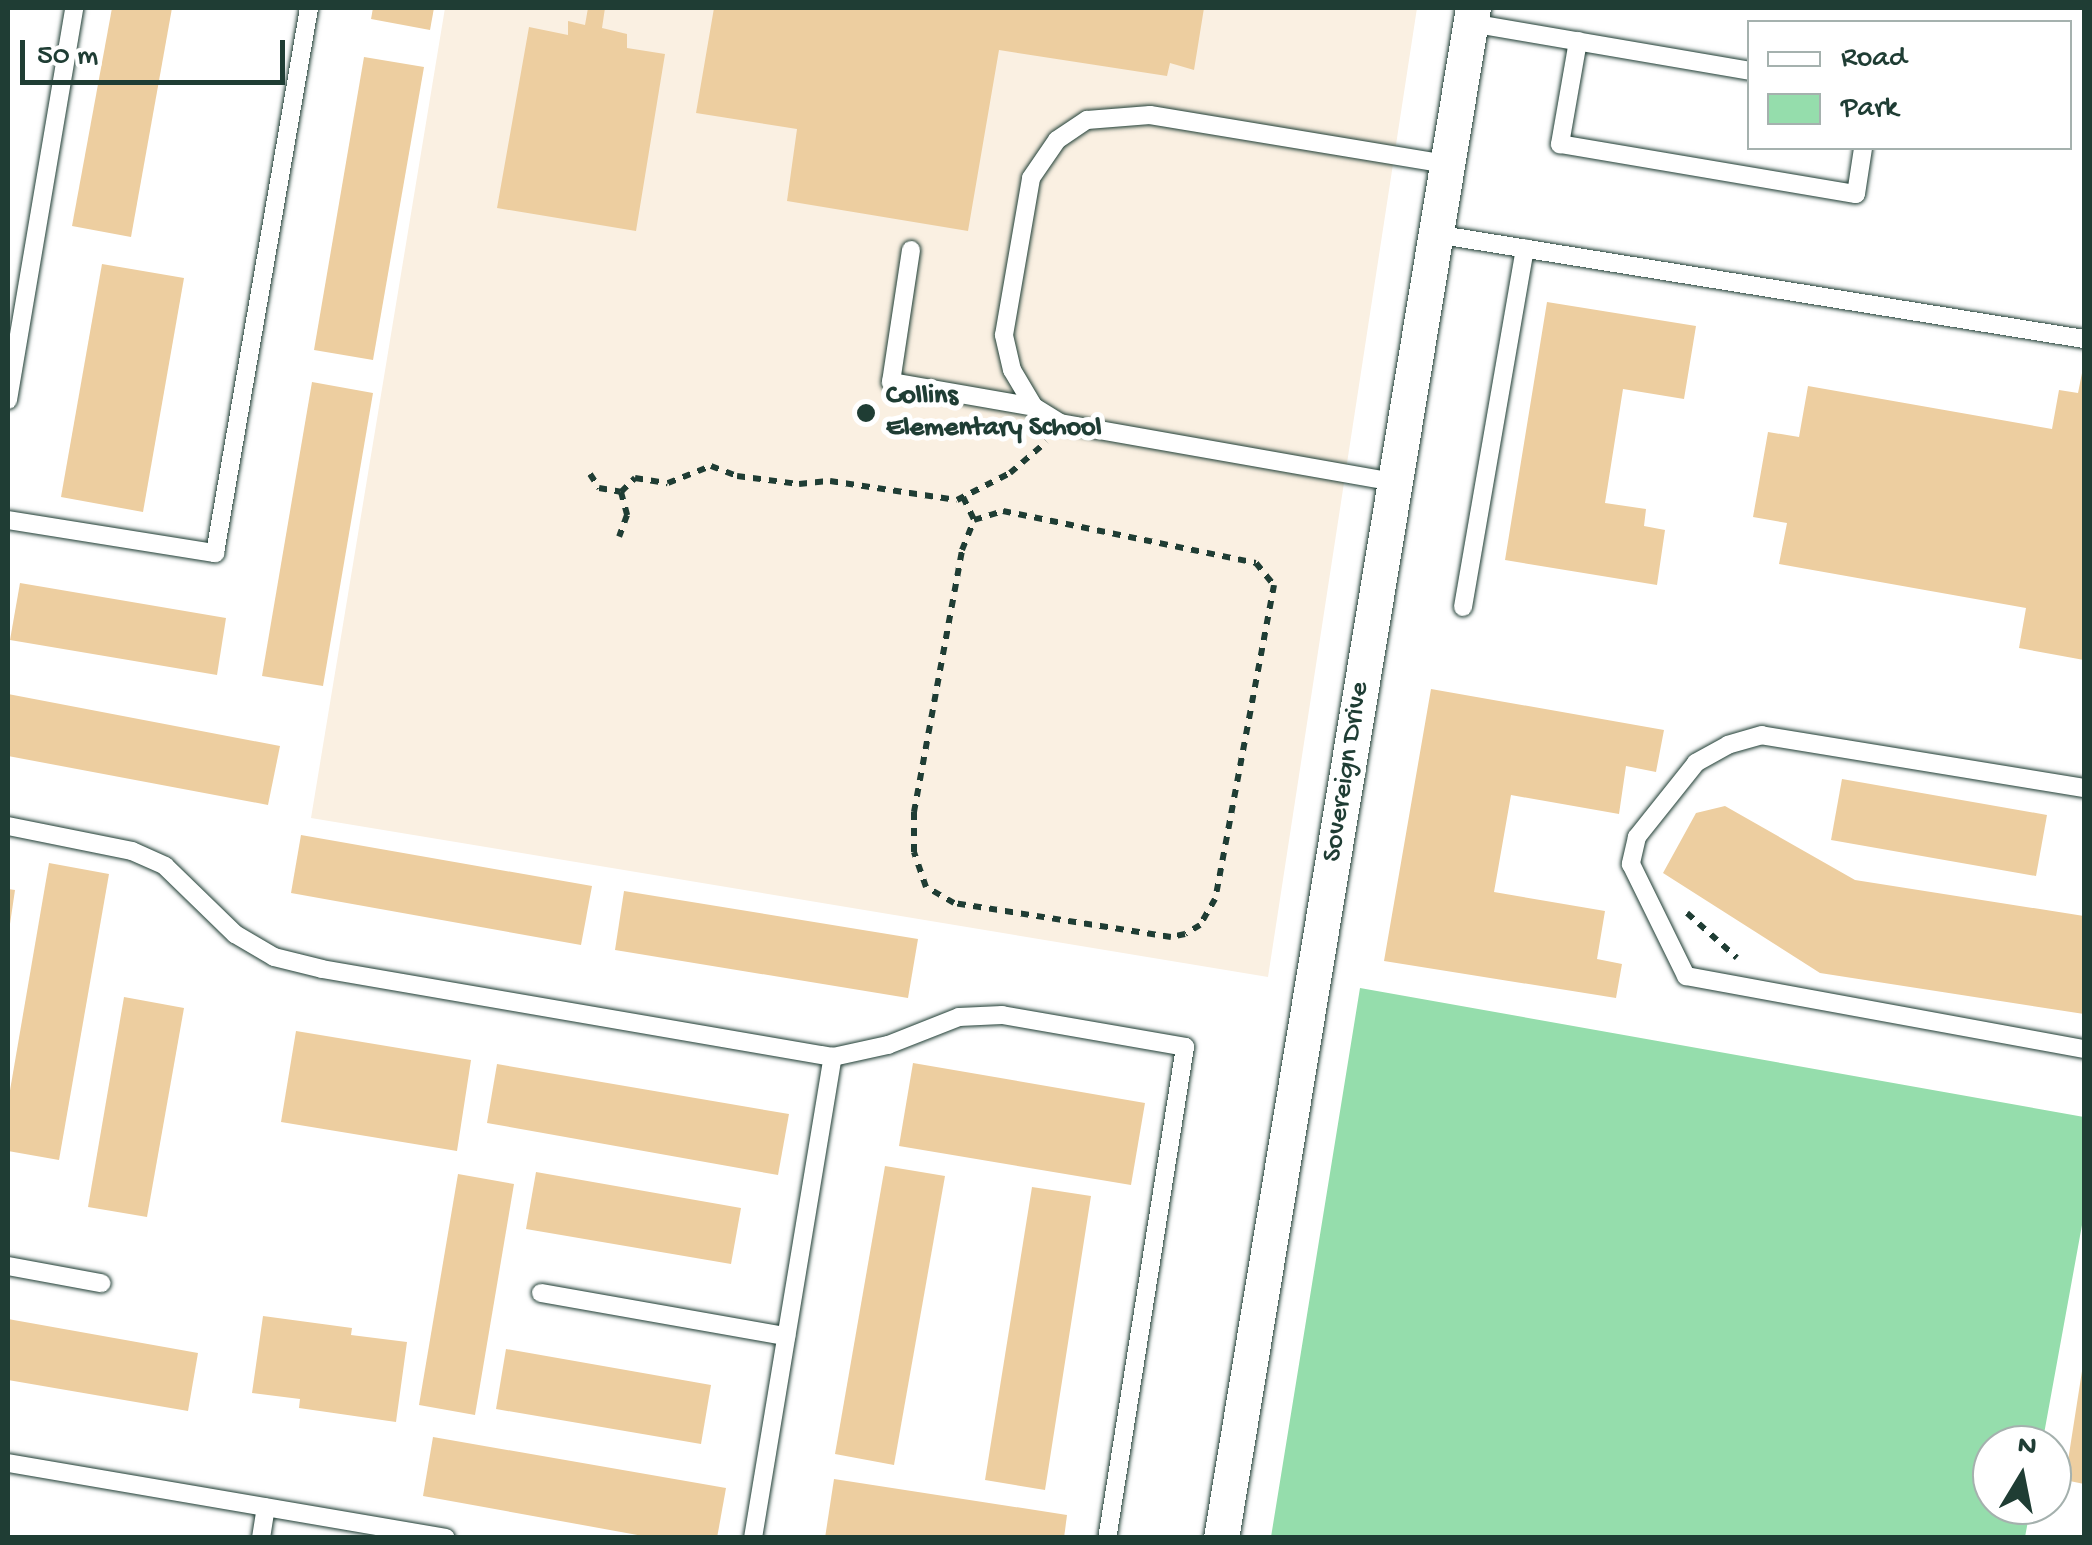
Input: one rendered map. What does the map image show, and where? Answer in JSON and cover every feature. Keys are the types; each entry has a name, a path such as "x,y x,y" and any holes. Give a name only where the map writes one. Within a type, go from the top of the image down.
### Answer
{"street":[{"name":"Sovereign Drive","path":"1222,1538 1472,15"}],"lane":[{"path":"8,400 74,8"},
{"path":"8,520 215,553 309,8"},
{"path":"1472,15 1578,41 1747,70"},
{"path":"1578,41 1560,144 1856,194 1863,150"},
{"path":"1034,408 1012,370 1004,334 1032,178 1057,140 1087,120 1150,115 1447,164"},
{"path":"1436,234 2084,339"},
{"path":"1463,607 1525,248"},
{"path":"911,250 890,382 1034,408 1060,423 1394,482"},
{"path":"2084,788 1762,735 1728,745 1696,763 1637,838 1630,864 1686,976 2084,1048"},
{"path":"8,826 132,850 165,866 235,934 274,958 832,1057 888,1045 959,1017 1002,1014 1185,1047 1106,1538"},
{"path":"752,1538 832,1057"},
{"path":"8,1266 101,1283"},
{"path":"541,1293 786,1336"},
{"path":"8,1463 446,1538"},
{"path":"261,1538 266,1507"},
{"path":"331,1538 334,1518"}],"path":[{"path":"622,492 635,478 668,483 712,466 737,476 798,484 830,481 940,501 963,497 1010,473 1044,445 1060,423"},
{"path":"590,474 599,488 622,492"},
{"path":"619,537 627,515 622,492"},
{"path":"963,497 974,520 962,550 914,812 914,852 926,886 954,903 1171,937 1186,934 1200,926 1214,898 1274,585 1256,563 1003,511 974,520"},
{"path":"1678,902 1702,932 1752,966"}],"shaded area":[{"name":"Collins Elementary School","path":"445,8 1417,8 1268,977 311,818"}],"green space":[{"path":"1360,988 2084,1117 2084,1214 2046,1425 1972,1425 1972,1525 2027,1525 2025,1537 1271,1537"}],"building":[{"path":"112,8 172,8 131,237 72,226"},
{"path":"373,8 434,8 430,30 371,19"},
{"path":"588,8 605,8 602,28 627,34 627,48 665,54 636,231 497,208 529,27 568,35 568,21 585,25"},
{"path":"714,8 1204,8 1194,70 1170,63 1167,76 999,50 968,231 787,201 797,129 696,113"},
{"path":"364,57 424,67 373,360 314,350"},
{"path":"102,264 184,278 143,512 61,497"},
{"path":"1547,302 1696,326 1684,399 1623,389 1605,503 1646,509 1644,526 1665,530 1657,585 1505,560"},
{"path":"2083,368 2084,660 2019,648 2026,608 1779,564 1787,523 1753,517 1768,432 1799,437 1808,386 2052,429 2059,390 2078,393"},
{"path":"312,382 373,393 323,686 262,676"},
{"path":"20,583 226,618 217,675 10,640"},
{"path":"1431,689 1664,730 1656,772 1626,766 1619,814 1511,795 1494,892 1605,911 1597,959 1622,964 1616,998 1384,961"},
{"path":"8,694 280,746 268,805 8,756"},
{"path":"1842,779 2047,815 2036,876 1831,840"},
{"path":"1725,806 1855,880 2084,916 2084,1014 1820,973 1663,873 1696,813"},
{"path":"301,835 592,886 581,945 291,893"},
{"path":"49,863 109,874 59,1160 8,1151 8,1102"},
{"path":"8,889 15,890 10,924 8,924"},
{"path":"624,891 918,939 908,998 615,950"},
{"path":"124,997 184,1008 147,1217 88,1207"},
{"path":"296,1031 471,1060 457,1151 281,1122"},
{"path":"913,1063 1145,1103 1131,1185 899,1146"},
{"path":"497,1064 789,1114 778,1175 487,1123"},
{"path":"885,1166 945,1176 894,1465 835,1454"},
{"path":"536,1172 741,1208 731,1264 526,1229"},
{"path":"458,1174 514,1184 475,1415 419,1405"},
{"path":"1032,1187 1091,1196 1045,1490 985,1480"},
{"path":"263,1316 352,1328 351,1335 407,1342 396,1422 299,1408 300,1399 252,1393"},
{"path":"8,1319 198,1353 188,1411 8,1380"},
{"path":"506,1349 711,1385 701,1444 496,1409"},
{"path":"2082,1371 2084,1484 2072,1481 2072,1435"},
{"path":"433,1437 726,1488 717,1538 654,1538 423,1496"},
{"path":"834,1479 1067,1515 1064,1538 825,1538"}],"place":[{"name":"Collins Elementary School","path":"866,413"}]}
